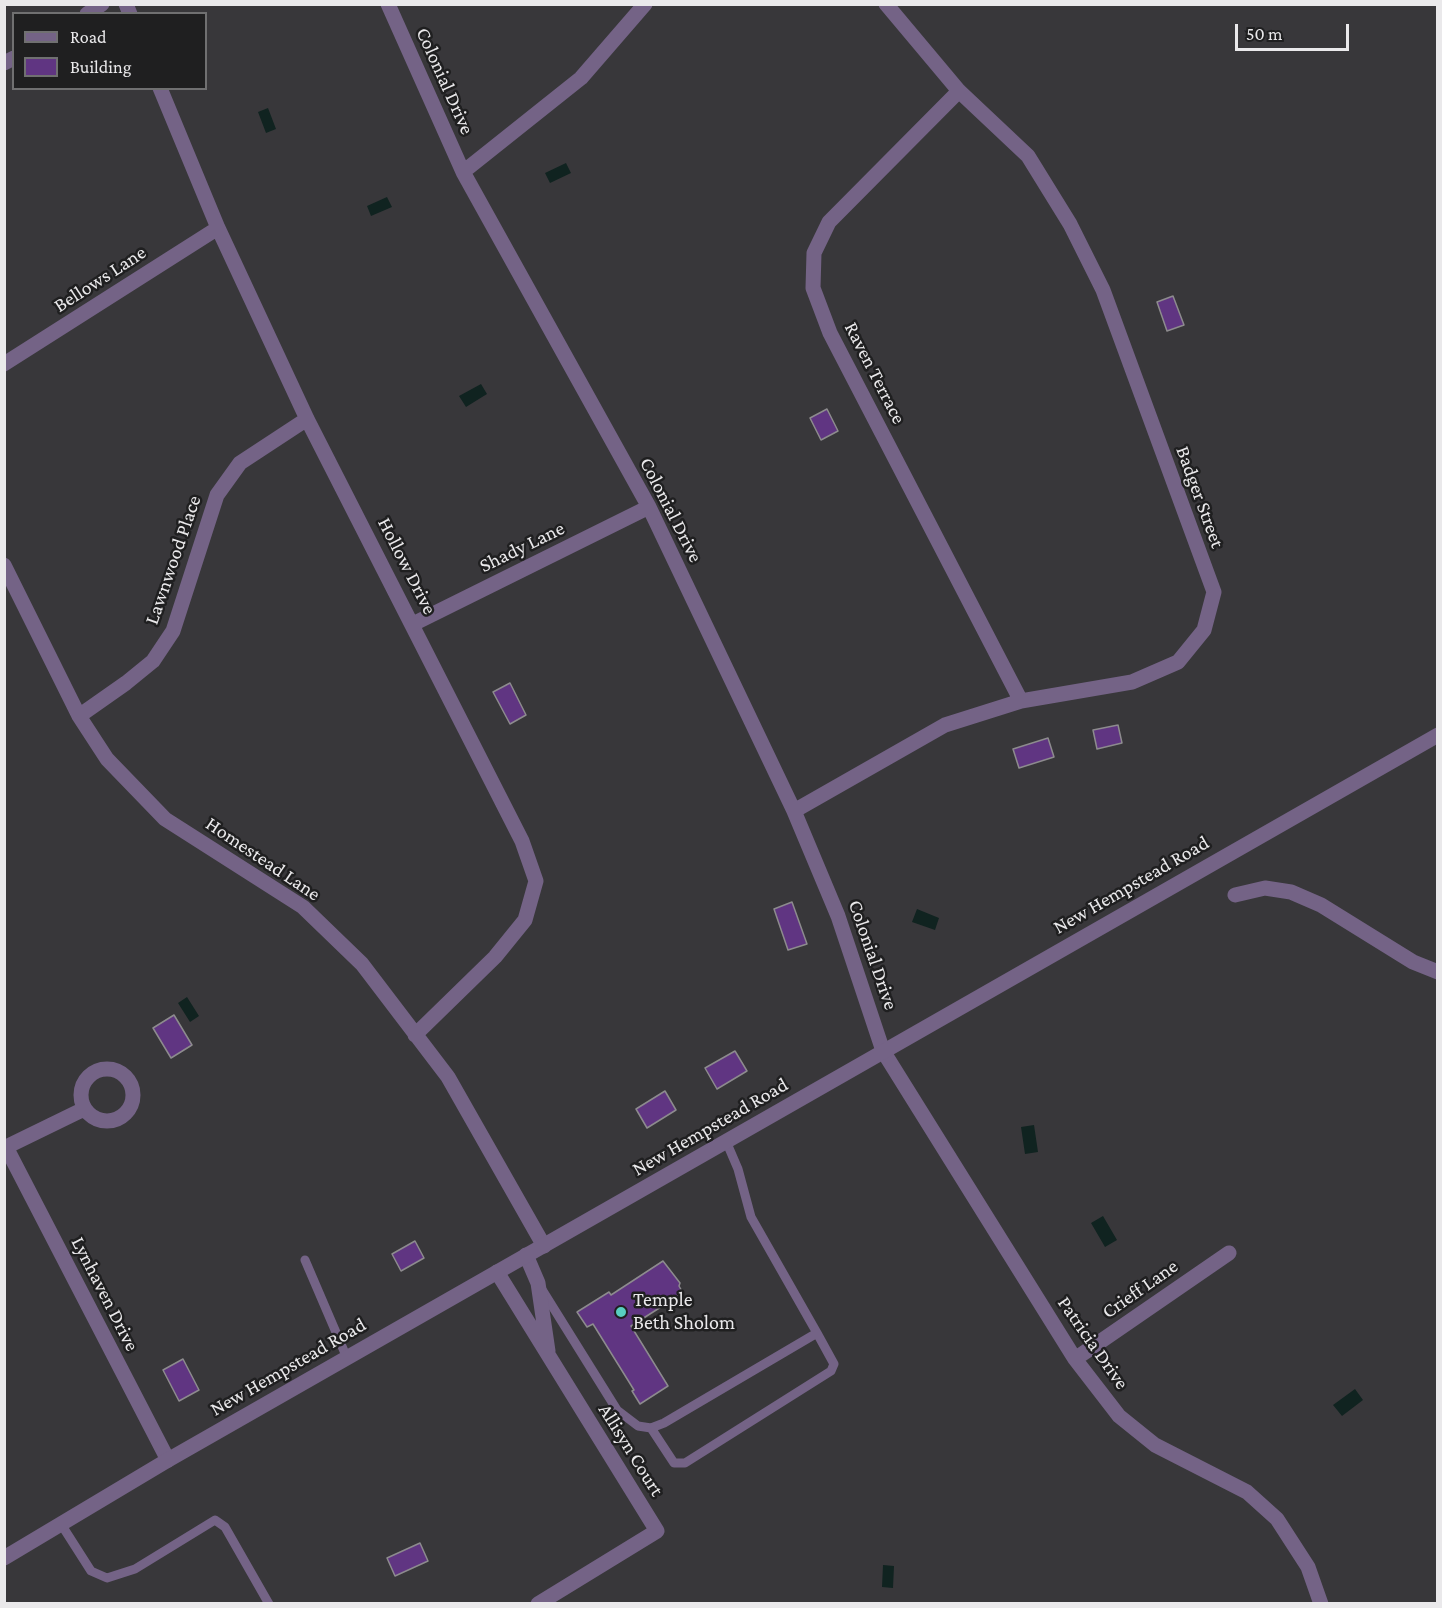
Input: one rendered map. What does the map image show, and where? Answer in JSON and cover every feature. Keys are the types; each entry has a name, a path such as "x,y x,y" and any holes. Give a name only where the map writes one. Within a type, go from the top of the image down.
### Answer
{"street":[{"name":"Colonial Drive","path":"388,4 463,172 649,507 794,811 838,916 883,1051"},
{"path":"463,172 581,78 645,4"},
{"name":"Badger Street","path":"794,811 945,725 1021,701 1132,682 1178,662 1204,630 1214,592 1103,290 1070,224 1028,156 959,91 886,4"},
{"name":"Hollow Drive","path":"161,90 218,228 307,419 522,841 536,881 525,920 495,957 415,1035"},
{"name":"Raven Terrace","path":"959,91 829,222 814,253 813,288 830,333 1021,701"},
{"name":"Bellows Lane","path":"4,364 218,228"},
{"name":"Lawnwood Place","path":"79,716 153,661 173,631 217,495 240,463 307,419"},
{"name":"Shady Lane","path":"413,624 649,507"},
{"name":"Homestead Lane","path":"4,565 79,716 107,759 165,819 303,908 362,964 448,1077 544,1246"},
{"name":"New Hempstead Road","path":"4,1558 168,1460 1437,735"},
{"path":"1235,895 1265,888 1291,892 1321,905 1413,962 1437,972"},
{"name":"Patricia Drive","path":"883,1051 1075,1359 1119,1416 1155,1445 1247,1492 1277,1519 1308,1567 1321,1604"},
{"path":"5,1147 84,1109"},
{"name":"Lynhaven Drive","path":"5,1147 168,1460"},
{"name":"Crieff Lane","path":"1075,1359 1229,1253"},
{"path":"526,1255 538,1283 548,1357"},
{"name":"Allisyn Court","path":"497,1272 657,1531 538,1604"}],"lane":[{"path":"651,1428 674,1463 685,1463 831,1371 834,1364 752,1217 738,1169 726,1141"},
{"path":"305,1260 347,1358"},
{"path":"538,1283 617,1410 638,1426 651,1428 664,1423 816,1333"},
{"path":"62,1524 91,1571 107,1578 135,1569 215,1520 225,1527 269,1604"}],"shaded area":[{"path":"268,108 276,129 266,133 258,112"},
{"path":"566,163 571,173 550,183 545,173"},
{"path":"387,197 392,207 371,216 367,206"},
{"path":"481,384 487,394 466,407 459,396"},
{"path":"917,909 939,918 935,930 912,922"},
{"path":"187,997 199,1016 190,1022 178,1003"},
{"path":"1034,1125 1038,1152 1025,1154 1021,1127"},
{"path":"1103,1216 1117,1240 1105,1247 1091,1223"},
{"path":"1355,1389 1363,1400 1342,1416 1333,1405"},
{"path":"883,1565 894,1566 893,1588 882,1587"}],"building":[{"path":"1173,296 1184,325 1167,331 1157,302"},
{"path":"827,409 838,431 821,440 810,418"},
{"path":"510,683 526,715 510,724 493,692"},
{"path":"1118,725 1122,743 1097,749 1093,730"},
{"path":"1048,738 1054,757 1019,768 1013,749"},
{"path":"792,902 807,944 788,950 774,909"},
{"path":"174,1015 192,1045 171,1058 153,1028"},
{"path":"735,1051 747,1071 717,1089 705,1068"},
{"path":"665,1091 676,1110 647,1128 636,1109"},
{"path":"415,1241 424,1258 401,1271 392,1254"},
{"path":"663,1261 680,1283 679,1286 683,1293 631,1326 668,1386 640,1404 632,1391 634,1390 593,1324 587,1327 577,1312 609,1292 611,1295"},
{"path":"183,1359 199,1390 179,1401 163,1370"},
{"path":"420,1543 428,1561 395,1576 387,1558"}],"place":[{"name":"Temple Beth Sholom","path":"621,1312"}]}
